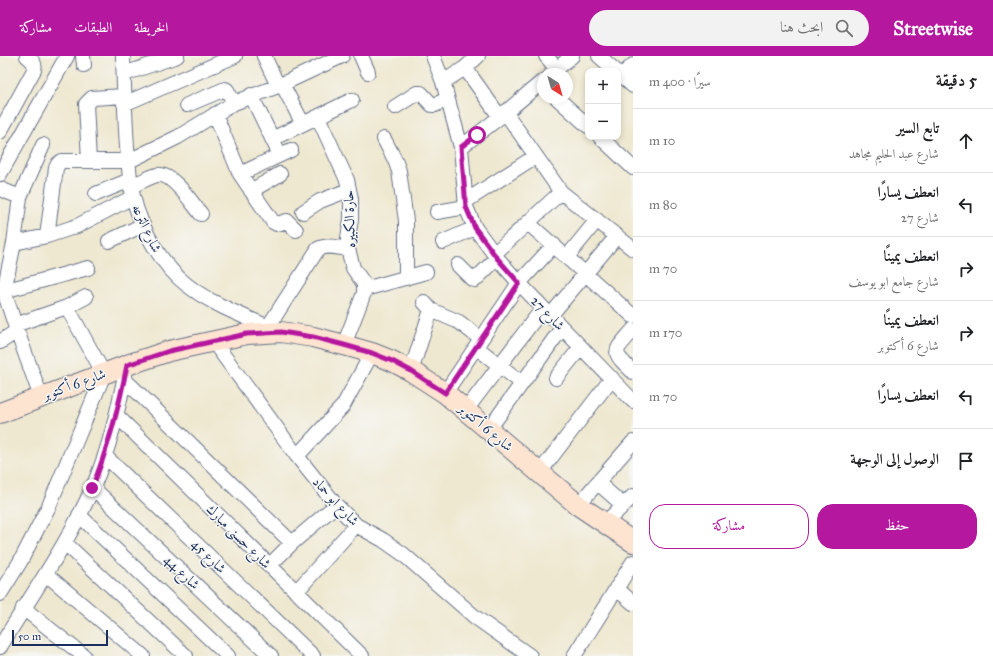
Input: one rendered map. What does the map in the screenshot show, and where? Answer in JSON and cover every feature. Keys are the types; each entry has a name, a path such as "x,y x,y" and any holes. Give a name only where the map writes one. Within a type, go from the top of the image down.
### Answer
{"street":[{"path":"0,132 34,70 34,63 27,56"},
{"path":"0,174 66,56"},
{"name":"شارع الترعه","path":"123,56 124,100 131,188 142,224 163,260 187,285 216,303 275,330"},
{"path":"89,161 86,104 92,98 124,100 178,81 235,56"},
{"path":"264,56 303,124"},
{"path":"47,236 56,168 62,161 128,161 156,148 234,102 280,85 342,56"},
{"path":"360,56 368,72"},
{"name":"شارع 27","path":"433,56 461,147 466,204 475,228 519,283 633,400"},
{"path":"442,82 465,68 478,56"},
{"path":"546,56 547,68"},
{"path":"558,68 572,56"},
{"path":"599,56 612,68"},
{"path":"124,74 173,57 178,81"},
{"path":"621,71 633,65"},
{"path":"465,68 536,156 561,192 633,249"},
{"path":"621,76 633,86"},
{"path":"461,147 537,86"},
{"path":"187,105 225,89 234,102"},
{"path":"395,107 421,92 432,105 447,99"},
{"path":"240,174 285,153 272,140 252,95"},
{"path":"272,140 352,100"},
{"path":"564,104 585,123"},
{"path":"215,114 240,174 251,191 273,222 277,224 287,221 296,230"},
{"name":"حارة الكبيره","path":"318,117 349,190 351,199 351,219 348,249 353,268 362,280 365,289"},
{"path":"384,139 399,171 406,221 406,278"},
{"path":"603,140 633,168"},
{"path":"41,397 2,292 14,243 20,197 43,145"},
{"path":"437,212 466,204 536,156"},
{"path":"251,191 280,174"},
{"path":"14,243 47,236 77,226 131,188 157,175 164,175 172,180 200,214"},
{"path":"0,188 20,197"},
{"path":"96,194 131,188"},
{"path":"303,212 320,201 349,190"},
{"path":"458,265 472,279 475,280 528,223 561,192"},
{"path":"567,257 597,220"},
{"path":"528,223 633,316"},
{"path":"108,241 142,224"},
{"path":"443,242 475,228"},
{"path":"466,410 500,365 547,312 586,274 617,236"},
{"path":"445,393 519,283 554,245"},
{"path":"275,330 318,249 323,246 348,249"},
{"path":"2,292 88,268"},
{"path":"344,345 365,289 426,272"},
{"path":"0,342 16,328 67,307 86,297"},
{"path":"411,371 428,306 459,322 500,365 522,383"},
{"path":"0,594 20,562 49,506 104,374 67,307"},
{"path":"489,430 562,328"},
{"name":"شارع 6 أكتوبر","path":"0,413 104,374 125,372 169,351 247,334 275,330 313,337 372,353 411,371 445,393 578,505 604,524 633,542"},
{"path":"633,330 618,348 616,353 618,358 633,372"},
{"name":"شارع ابو حماد","path":"213,341 297,456 336,505 356,525 383,540 403,554 475,617 530,656"},
{"path":"556,378 581,347"},
{"path":"297,456 343,406 372,353"},
{"path":"0,647 65,543 92,488 105,456 116,416 125,372"},
{"path":"125,372 292,543"},
{"path":"540,472 612,378"},
{"name":"شارع حسنى مبارك","path":"116,416 362,656"},
{"path":"578,505 633,442"},
{"name":"شارع 45","path":"105,456 313,656"},
{"path":"598,483 628,500 604,524"},
{"name":"شارع 44","path":"92,488 271,656"},
{"path":"269,566 292,543 336,505"},
{"path":"79,516 228,656"},
{"path":"296,592 356,525"},
{"path":"65,543 186,656"},
{"path":"574,656 633,562"},
{"path":"46,574 143,656"},
{"path":"616,588 633,603"},
{"path":"23,608 83,656"}],"route":[{"path":"92,488 105,456 116,416 127,365 169,351 247,334 281,332 313,337 372,353 411,371 445,393 519,283 497,258 475,228 466,207 461,147 477,135"}]}
